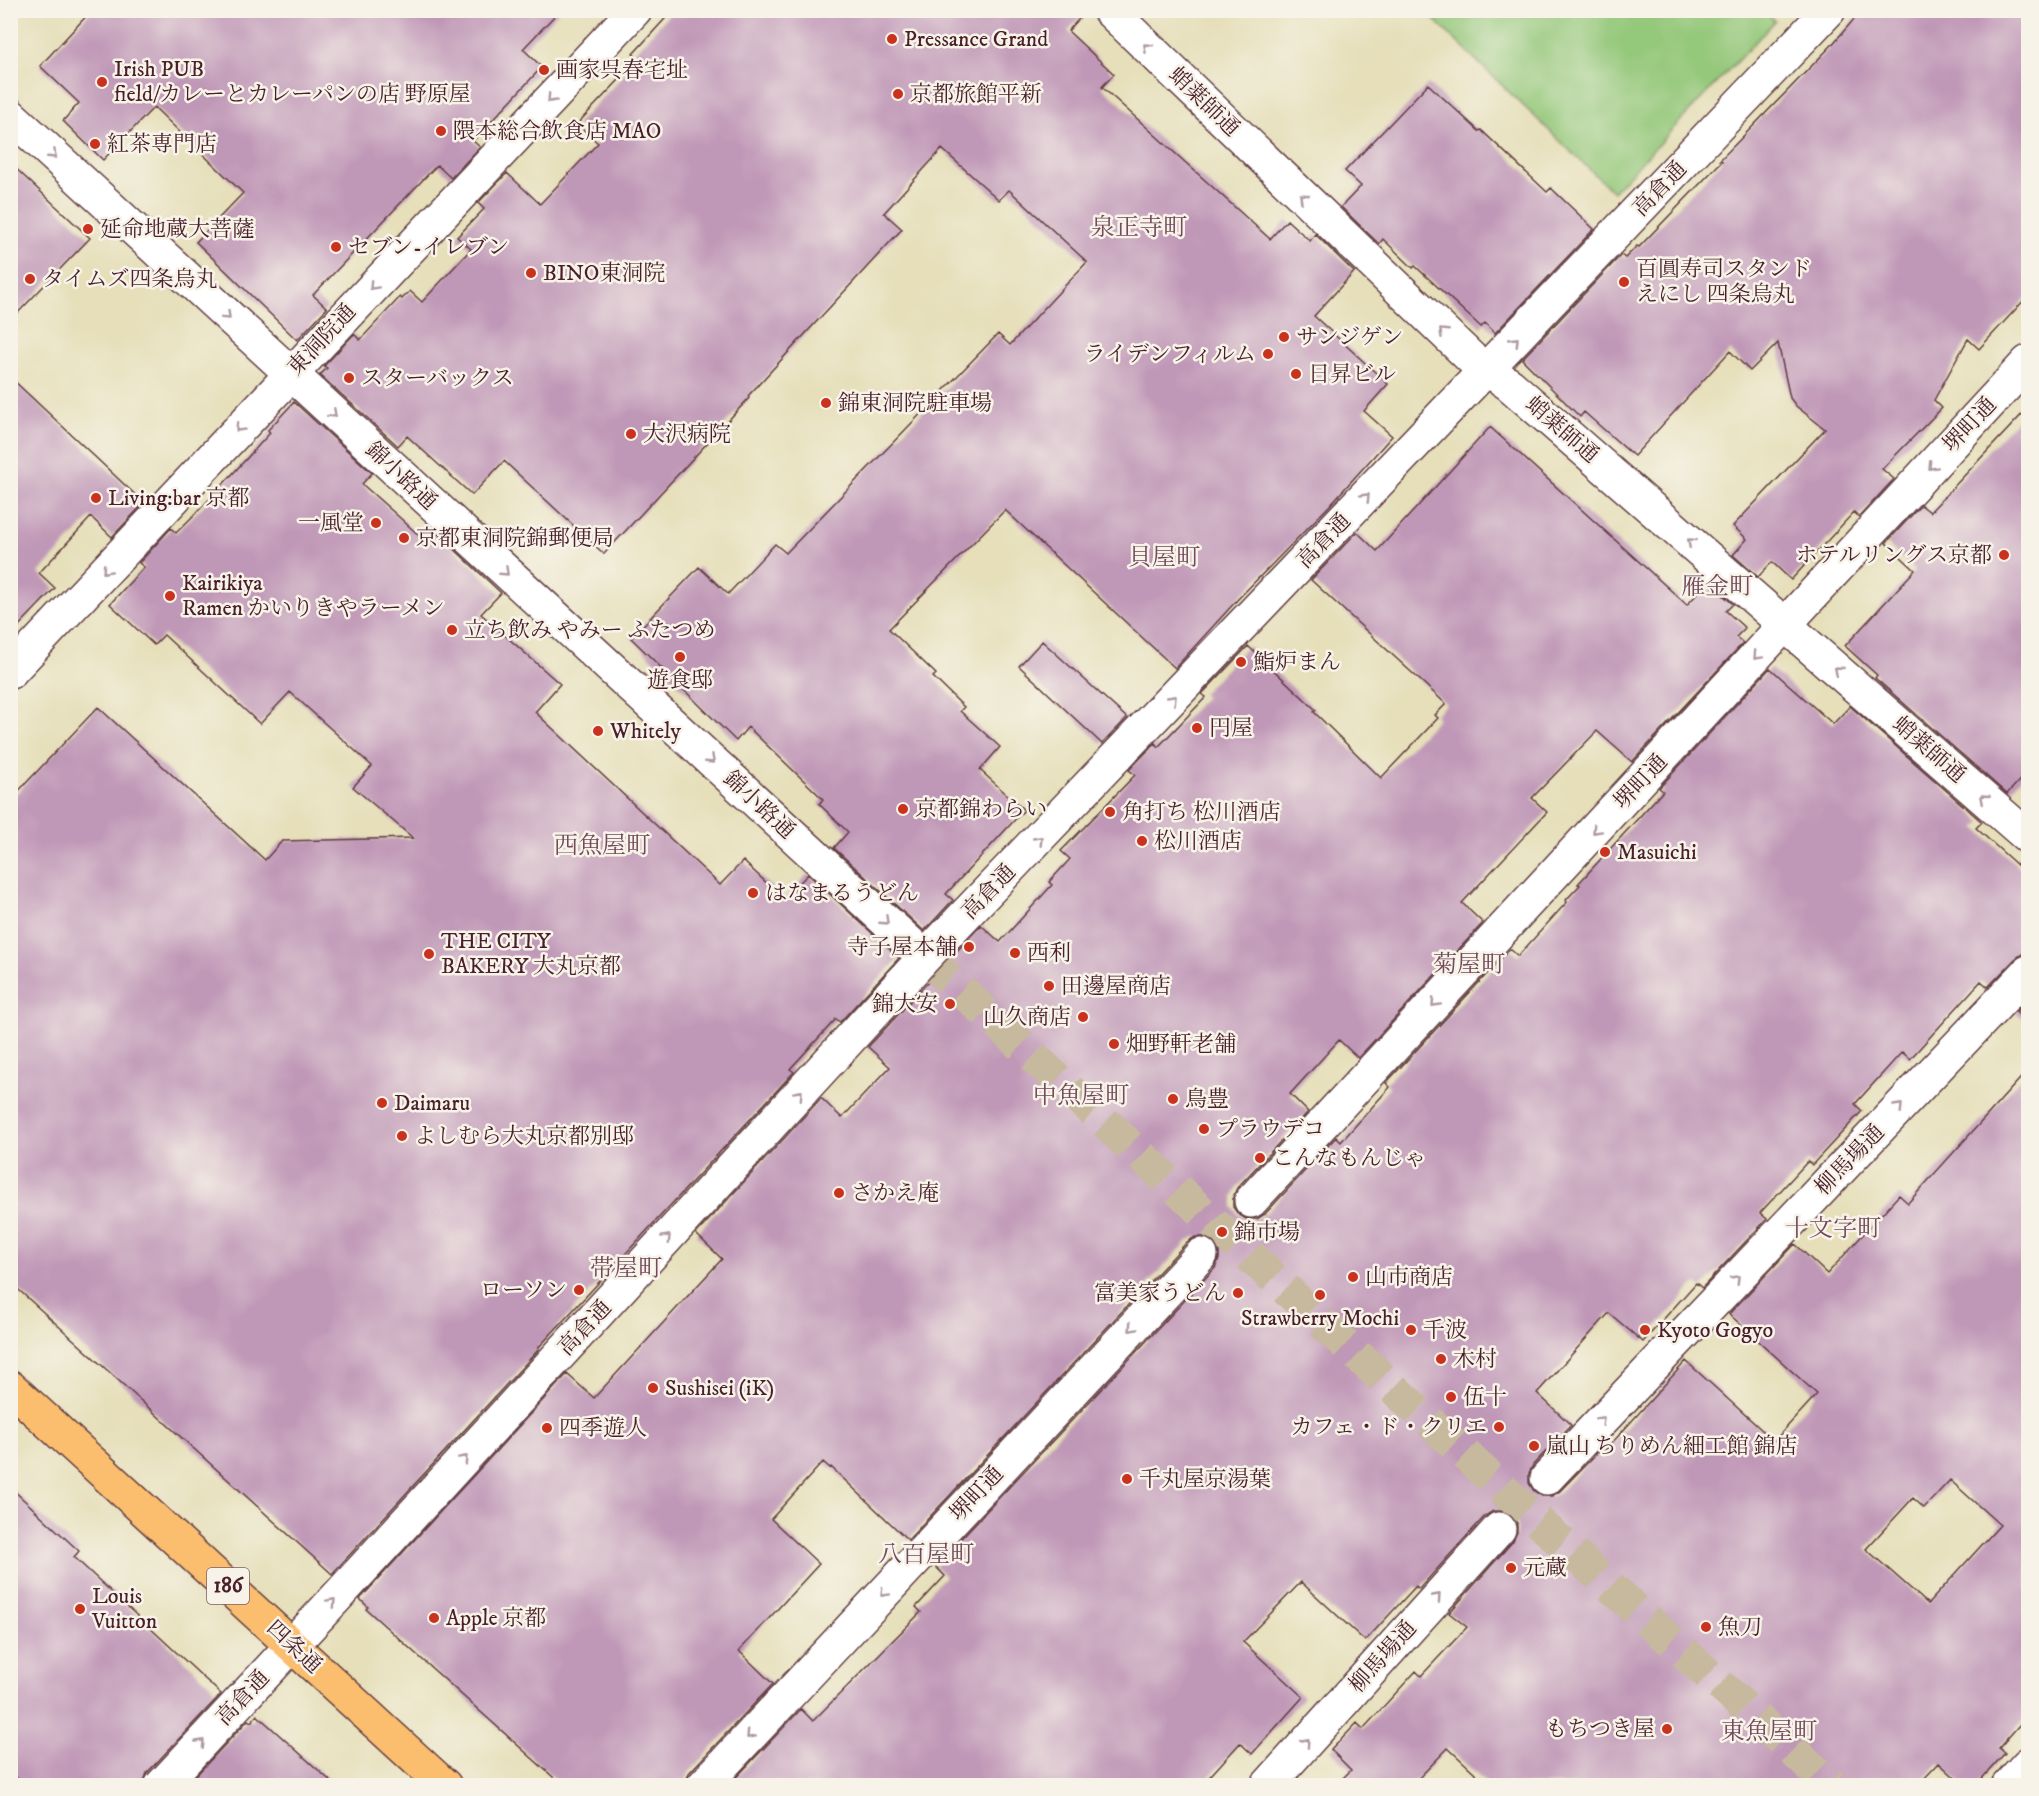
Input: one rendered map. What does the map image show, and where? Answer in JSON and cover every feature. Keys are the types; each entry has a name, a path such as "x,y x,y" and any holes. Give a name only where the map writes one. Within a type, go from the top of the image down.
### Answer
{"main road":[{"name":"四条通","path":"10,1387 445,1785"}],"street":[{"name":"東洞院通","path":"10,672 635,10"},
{"name":"蛸薬師通","path":"1109,10 1471,358 1509,385 2028,837"},
{"name":"高倉通","path":"161,1785 925,957 1829,10"},
{"name":"錦小路通","path":"10,115 925,957"},
{"name":"堺町通","path":"1251,1200 2028,362"},
{"name":"柳馬場通","path":"1546,1478 2028,972"},
{"name":"堺町通","path":"703,1785 1201,1255"},
{"name":"柳馬場通","path":"1267,1785 1499,1529"},
{"path":"2008,1785 2028,1764"}],"green space":[{"path":"1425,11 1764,11 1775,21 1613,192"}],"building":[{"path":"92,10 560,10 523,49 542,67 473,141 480,147 451,178 437,165 313,295 327,308 297,340 196,242 243,193 154,107 103,160 63,121 79,103 40,66"},
{"path":"673,10 1087,10 1068,31 1114,74 1102,87 1270,239 1287,220 1310,241 1315,234 1354,272 1314,316 1388,384 1364,411 1392,436 1329,506 1238,599 1175,668 1005,510 889,629 936,674 933,677 964,707 960,711 1000,747 980,770 1024,810 946,894 953,900 924,931 834,848 848,832 819,804 823,799 748,727 736,741 631,638 699,567 728,594 775,544 786,553 998,334 1010,345 1087,262 1009,190 999,200 942,149 884,213 902,229 604,554 504,461 472,495 407,436 398,446 320,375 327,368 324,366 354,334 360,340 400,297 402,299 410,291 422,302 471,249 457,237 484,209 478,203 507,173 540,204 598,143 577,124 639,59 633,54"},
{"path":"1862,10 2028,10 2028,296 1979,349 1968,339 1934,400 1942,408 1882,469 1894,479 1859,517 1854,512 1791,580 1772,562 1758,577 1733,555 1747,539 1733,526 1825,429 1796,406 1790,398 1778,343 1750,371 1730,351 1634,456 1584,412 1580,417 1522,359 1621,255 1625,258 1637,246 1639,247 1830,47"},
{"path":"1428,84 1547,192 1551,188 1594,229 1495,333 1485,323 1481,327 1383,239 1379,244 1341,207 1361,186 1345,171"},
{"name":"タイムズ四条烏丸","path":"10,163 90,238 10,321"},
{"path":"10,377 144,503 112,537 91,517 39,573 55,588 10,635"},
{"name":"Daimaru","path":"294,402 372,473 362,484 425,541 435,531 501,593 481,614 560,684 535,712 720,885 743,861 784,899 808,874 899,958 840,1022 836,1019 790,1069 794,1072 332,1574 10,1282 10,800 98,707 265,860 282,841 413,838 353,787 372,766 290,692 260,724 164,635 154,645 110,604 144,567 139,563 171,528 176,533 204,505 270,433 268,430"},
{"path":"2028,408 2028,771 2007,794 1875,678 1877,675 1845,646 1915,570 1886,543 1921,505 1930,512"},
{"path":"1490,427 1687,605 1708,582 1733,604 1726,611 1745,628 1736,637 1743,643 1632,762 1597,731 1532,798 1547,812 1462,903 1483,923 1358,1058 1339,1040 1290,1094 1308,1112 1237,1188 1233,1197 1233,1207 1246,1219 1257,1219 1265,1214 1336,1137 1341,1142 1390,1087 1386,1083 1510,949 1518,956 1567,902 1566,900 1580,885 1578,884 1663,791 1659,788 1770,668 1833,724 1850,706 1982,822 1976,828 2028,875 2028,954 2022,954 2015,959 1988,987 1981,981 1910,1059 1902,1052 1855,1104 1862,1111 1812,1165 1808,1161 1760,1213 1767,1219 1702,1288 1696,1283 1643,1342 1609,1313 1537,1393 1571,1425 1533,1465 1529,1473 1529,1483 1534,1491 1542,1496 1552,1496 1560,1491 1599,1451 1602,1454 1686,1361 1774,1441 1817,1394 1729,1314 1795,1244 1827,1274 1899,1195 1908,1203 2028,1070 2028,1715 1999,1748 2005,1753 1976,1785 1963,1785 1939,1763 1918,1785 1488,1785 1448,1748 1412,1785 1336,1785 1351,1770 1331,1750 1357,1723 1363,1729 1416,1671 1421,1676 1467,1627 1449,1613 1513,1541 1517,1532 1517,1523 1511,1515 1502,1511 1493,1511 1485,1516 1419,1589 1416,1586 1365,1641 1301,1582 1243,1642 1303,1697 1252,1754 1240,1743 1202,1785 729,1785 801,1709 813,1721 921,1612 916,1607 945,1576 935,1566 1215,1268 1219,1259 1219,1249 1213,1241 1205,1237 1195,1237 1187,1242 908,1540 823,1462 771,1519 819,1564 739,1651 773,1684 689,1773 685,1785 562,1785 366,1609 368,1607 360,1599 567,1374 594,1398 722,1259 696,1234 821,1098 842,1118 890,1067 868,1047 981,925 1000,942 1052,885 1049,882 1070,859 1061,851 1135,775 1129,770 1155,743 1158,747 1206,697 1202,694 1248,646 1316,710 1314,712 1381,778 1438,718 1435,715 1446,704 1311,580 1357,532 1377,551","holes":["1950,1480 2000,1525 1928,1604 1866,1549 1913,1498 1924,1508"]},
{"path":"1042,641 1127,718 1102,744 1019,666"},
{"path":"2028,999 2028,1024 2016,1012"},
{"path":"10,1487 79,1551 74,1557 221,1694 147,1773 143,1785 25,1785 10,1772"},
{"path":"257,1715 335,1785 187,1785 248,1720 251,1722"}],"tunnel":[{"path":"925,957 1520,1505 1832,1786"}],"place":[{"name":"Pressance Grand","path":"892,39"},
{"name":"画家呉春宅址","path":"544,70"},
{"name":"Irish PUB field/カレーとカレーパンの店 野原屋","path":"102,82"},
{"name":"京都旅館平新","path":"898,94"},
{"name":"隈本総合飲食店 MAO","path":"441,131"},
{"name":"紅茶専門店","path":"95,144"},
{"name":"延命地蔵大菩薩","path":"88,229"},
{"name":"セブン-イレブン","path":"336,247"},
{"name":"BINO東洞院","path":"531,273"},
{"name":"タイムズ四条烏丸","path":"30,279"},
{"name":"百圓寿司スタンド えにし 四条烏丸","path":"1624,282"},
{"name":"サンジゲン","path":"1284,337"},
{"name":"ライデンフィルム","path":"1268,354"},
{"name":"日昇ビル","path":"1296,374"},
{"name":"スターバックス","path":"349,378"},
{"name":"錦東洞院駐車場","path":"826,403"},
{"name":"大沢病院","path":"631,434"},
{"name":"Living:bar 京都","path":"96,498"},
{"name":"一風堂","path":"376,523"},
{"name":"京都東洞院錦郵便局","path":"404,538"},
{"name":"ホテルリングス京都","path":"2004,555"},
{"name":"Kairikiya Ramen かいりきやラーメン","path":"170,596"},
{"name":"立ち飲み やみー ふたつめ","path":"452,630"},
{"name":"遊食邸","path":"680,657"},
{"name":"鮨炉まん","path":"1241,662"},
{"name":"円屋","path":"1197,728"},
{"name":"Whitely","path":"598,731"},
{"name":"京都錦わらい","path":"903,809"},
{"name":"角打ち 松川酒店","path":"1110,812"},
{"name":"松川酒店","path":"1142,841"},
{"name":"Masuichi","path":"1605,852"},
{"name":"はなまるうどん","path":"753,893"},
{"name":"寺子屋本舗","path":"969,947"},
{"name":"西利","path":"1015,953"},
{"name":"THE CITY BAKERY 大丸京都","path":"429,954"},
{"name":"田邊屋商店","path":"1049,986"},
{"name":"錦大安","path":"950,1004"},
{"name":"山久商店","path":"1083,1017"},
{"name":"畑野軒老舗","path":"1114,1044"},
{"name":"鳥豊","path":"1173,1099"},
{"name":"Daimaru","path":"382,1103"},
{"name":"プラウデコ","path":"1204,1129"},
{"name":"よしむら大丸京都別邸","path":"402,1136"},
{"name":"こんなもんじゃ","path":"1260,1158"},
{"name":"さかえ庵","path":"839,1193"},
{"name":"錦市場","path":"1222,1232"},
{"name":"山市商店","path":"1353,1277"},
{"name":"ローソン","path":"579,1290"},
{"name":"富美家うどん","path":"1238,1293"},
{"name":"Strawberry Mochi","path":"1320,1295"},
{"name":"千波","path":"1411,1330"},
{"name":"Kyoto Gogyo","path":"1645,1330"},
{"name":"木村","path":"1441,1359"},
{"name":"Sushisei (iK)","path":"653,1388"},
{"name":"伍十","path":"1451,1397"},
{"name":"カフェ・ド・クリエ","path":"1499,1427"},
{"name":"四季遊人","path":"547,1428"},
{"name":"嵐山 ちりめん細工館 錦店","path":"1534,1446"},
{"name":"千丸屋京湯葉","path":"1127,1479"},
{"name":"元蔵","path":"1511,1568"},
{"name":"Louis Vuitton","path":"80,1609"},
{"name":"Apple 京都","path":"434,1618"},
{"name":"魚刀","path":"1706,1627"},
{"name":"もちつき屋","path":"1667,1729"}],"district":[{"name":"泉正寺町","path":"1139,228"},
{"name":"貝屋町","path":"1164,558"},
{"name":"雁金町","path":"1717,587"},
{"name":"西魚屋町","path":"602,846"},
{"name":"菊屋町","path":"1469,965"},
{"name":"中魚屋町","path":"1081,1096"},
{"name":"十文字町","path":"1833,1229"},
{"name":"帯屋町","path":"626,1269"},
{"name":"八百屋町","path":"926,1555"},
{"name":"東魚屋町","path":"1769,1732"}]}
